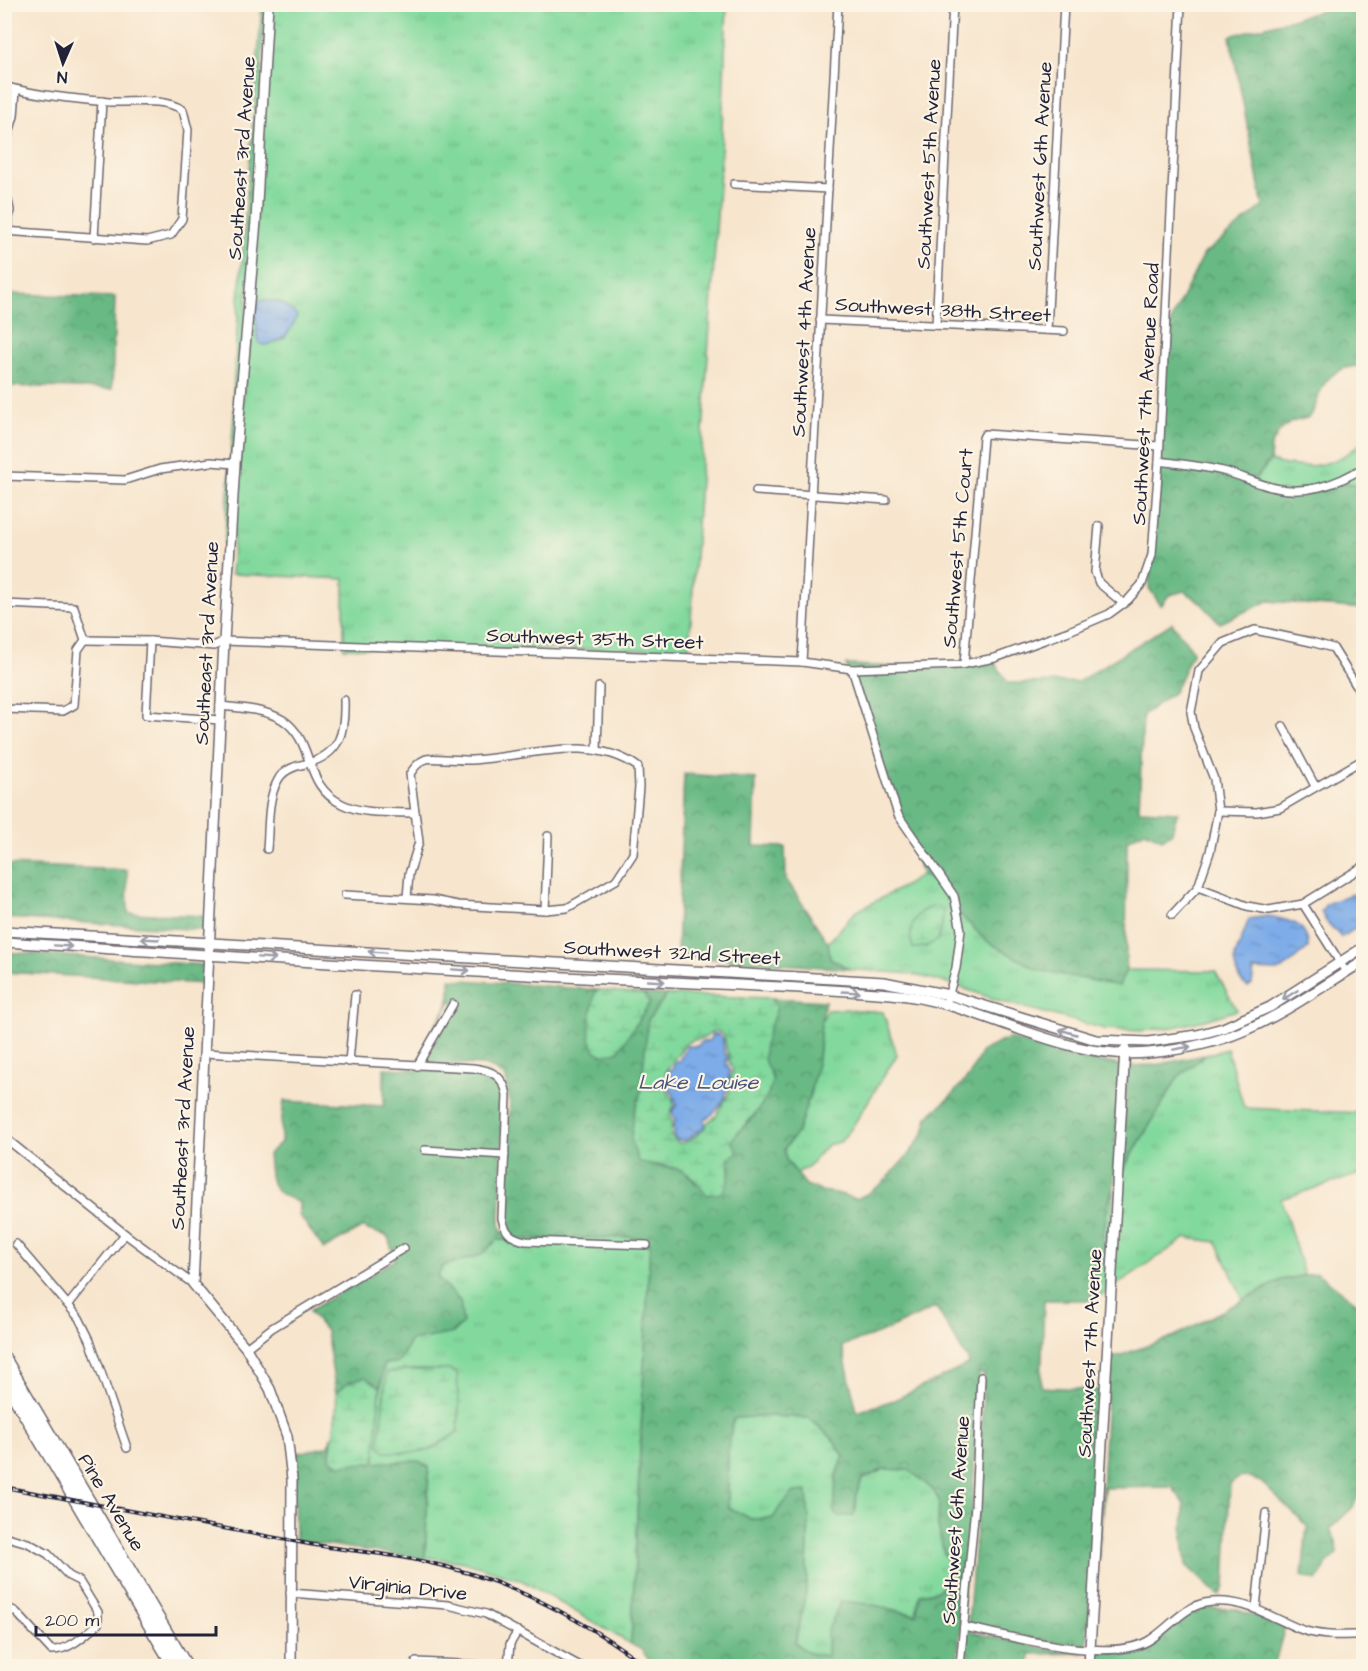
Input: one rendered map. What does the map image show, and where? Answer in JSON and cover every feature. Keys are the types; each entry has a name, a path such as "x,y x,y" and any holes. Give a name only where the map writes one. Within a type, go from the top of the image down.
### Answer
{"highway":[{"name":"Pine Avenue","path":"4,1358 186,1666"},
{"name":"Pine Avenue","path":"4,1378 174,1666"}],"main road":[{"name":"Southeast 3rd Avenue","path":"193,1284 220,706 235,464 256,222 268,4"},
{"name":"Southwest 32nd Street","path":"4,932 884,982 949,995 1096,1040 1125,1042 1173,1039 1222,1028 1270,1007 1364,947"},
{"name":"Southwest 32nd Street","path":"4,942 582,978 894,994 946,1005 1074,1046 1124,1054 1188,1047 1241,1032 1275,1016 1364,961"},
{"name":"Southwest 7th Avenue","path":"1089,1666 1125,1042"},
{"path":"193,1284 246,1348 270,1389 286,1436 292,1479 291,1666"}],"street":[{"name":"Southwest 4th Avenue","path":"802,662 838,4"},
{"name":"Southwest 5th Avenue","path":"936,325 952,4"},
{"name":"Southwest 6th Avenue","path":"1047,330 1064,4"},
{"name":"Southwest 7th Avenue Road","path":"964,664 995,658 1069,632 1109,614 1137,592 1152,555 1160,446 1181,4"},
{"path":"4,86 16,90 102,101 164,102 183,110 188,130 182,219 171,235 147,241 6,232 10,210 4,183"},
{"path":"4,150 14,116 16,90"},
{"path":"94,238 102,101"},
{"path":"734,184 828,189"},
{"name":"Southwest 38th Street","path":"820,320 1064,331"},
{"name":"Southwest 5th Court","path":"964,664 985,434 1160,446"},
{"path":"1159,461 1222,471 1287,491 1325,486 1364,467"},
{"path":"4,476 125,480 160,469 210,462 235,464"},
{"path":"756,491 886,500"},
{"path":"1099,526 1095,560 1097,579 1106,590 1124,604"},
{"path":"4,604 72,607 84,640 78,650 74,705 63,711 4,709"},
{"path":"1172,915 1198,887 1210,852 1218,811 1214,779 1194,728 1191,712 1199,671 1223,643 1255,630 1333,648 1364,698"},
{"name":"Southwest 35th Street","path":"84,640 150,641 214,646 224,641 802,662 852,669 964,664"},
{"path":"150,641 146,715 220,720"},
{"path":"852,669 898,815 954,896 961,930 956,968 946,1005"},
{"path":"597,750 599,687"},
{"path":"267,849 272,796 278,778 293,766 309,763 330,752 341,737 344,724 344,700"},
{"path":"220,706 261,712 284,721 302,740 315,779 325,792 341,804 362,810 415,813"},
{"path":"1283,726 1316,786"},
{"path":"345,895 433,900 458,905 545,910 567,908 616,880 633,854 639,787 638,767 626,758 597,750 540,750 493,759 465,761 428,758 417,764 410,774 419,842 409,874 407,898"},
{"path":"1218,811 1257,812 1280,808 1364,759"},
{"path":"545,910 548,836"},
{"path":"1198,887 1246,906 1269,910 1303,904 1364,866"},
{"path":"1303,904 1346,972"},
{"path":"350,1062 355,995"},
{"path":"417,1066 453,1004"},
{"path":"204,1053 490,1071 502,1079 506,1090 502,1218 505,1229 512,1237 526,1241 647,1245"},
{"path":"4,1137 125,1234 193,1284"},
{"path":"425,1150 505,1155"},
{"path":"69,1304 125,1234"},
{"path":"16,1244 79,1318 90,1340 127,1449"},
{"path":"246,1348 272,1328 404,1248"},
{"name":"Southwest 6th Avenue","path":"960,1666 975,1506 981,1377"},
{"path":"1256,1608 1266,1513"},
{"path":"4,1536 28,1543 48,1554 69,1576 79,1581 98,1612 98,1624 69,1646 51,1650 16,1612 4,1606"},
{"name":"Virginia Drive","path":"291,1593 448,1605 486,1614 580,1666"},
{"path":"964,1627 1048,1646 1090,1649 1129,1648 1149,1640 1191,1609 1205,1603 1222,1603 1256,1608 1301,1629 1320,1634 1364,1635"},
{"path":"508,1666 510,1644 518,1631"},
{"path":"416,1662 503,1666"}],"green space":[{"path":"262,5 265,5 253,221 225,573 222,573 235,402 233,397 239,299"},
{"path":"271,5 727,5 721,154 689,650 344,648 344,579 231,574","holes":["258,321 286,337 269,344 259,343"]},
{"path":"1325,5 1363,5 1363,367 1341,370 1326,381 1310,417 1291,422 1279,432 1271,446 1270,461 1253,482 1267,490 1301,493 1344,483 1363,485 1363,609 1268,601 1220,623 1202,604 1185,591 1169,595 1161,606 1149,588 1165,342 1173,316 1204,254 1263,206 1230,36 1325,10"},
{"path":"5,294 115,297 112,389 5,386"},
{"path":"1363,441 1363,485 1344,483 1301,493 1267,490 1253,482 1270,461 1296,466 1320,465 1342,457"},
{"path":"1172,623 1193,651 1174,692 1143,715 1139,810 1178,812 1171,834 1162,839 1145,831 1127,840 1126,970 1119,986 1038,970 986,941 956,910 940,887 922,874 846,665 934,668 995,663 1008,683 1078,682"},
{"path":"684,774 756,779 754,846 785,847 786,879 828,943 830,958 849,969 677,956"},
{"path":"5,865 127,870 128,913 203,916 204,930 5,918"},
{"path":"922,874 940,887 956,910 1119,986 1126,970 1215,971 1237,1010 1174,1027 1140,1031 1105,1029 911,974 849,969 830,958 828,943 855,912"},
{"path":"938,906 943,910 942,927 938,939 926,947 913,948 911,933 914,920 923,911"},
{"path":"4,952 204,965 204,984 5,972"},
{"path":"450,979 599,990 595,993 618,1051 650,1003 643,994 667,995 648,1020 641,1092 634,1113 651,1166 664,1166 681,1171 696,1184 729,1180 731,1140 755,1115 773,1078 763,1060 764,1043 777,1007 773,998 825,1001 818,1059 810,1095 798,1131 784,1149 786,1160 806,1185 856,1199 883,1183 909,1154 924,1133 928,1116 946,1101 969,1076 982,1051 1009,1038 1065,1056 1120,1065 1114,1184 1107,1209 1094,1300 1044,1300 1041,1387 1101,1390 1087,1645 1048,1642 968,1624 978,1506 984,1374 979,1373 972,1505 957,1666 653,1666 642,1650 631,1644 650,1242 631,1237 497,1240 481,1255 443,1266 437,1277 460,1301 463,1323 453,1333 410,1341 399,1362 384,1364 380,1387 365,1377 349,1382 336,1393 326,1331 309,1311 395,1260 388,1237 363,1227 324,1249 299,1215 299,1202 282,1194 273,1186 268,1154 281,1142 284,1101 384,1106 384,1068 489,1074 499,1082 503,1091 500,1224 502,1233 508,1231 505,1217 510,1101 506,1078 492,1068 483,1065 423,1063 457,1004 452,1000 428,1040 447,1005","holes":["936,1307 970,1364 894,1400 857,1412 842,1346 878,1334","771,1416 809,1418 832,1438 844,1456 836,1477 834,1513 838,1516 854,1516 857,1492 862,1479 884,1469 910,1470 933,1490 939,1500 938,1525 944,1554 955,1569 956,1578 937,1591 920,1594 916,1615 869,1604 841,1601 827,1632 827,1656 809,1653 795,1643 806,1592 809,1519 807,1491 794,1492 773,1518 751,1519 728,1507 728,1448 733,1420"]},
{"path":"599,990 643,994 650,1002 618,1052 602,1055 594,1049 590,1036 591,1013 595,993"},
{"path":"667,995 773,998 777,1007 764,1051 772,1079 771,1087 759,1109 731,1140 738,1151 729,1159 729,1180 722,1193 707,1195 692,1177 681,1170 638,1161 631,1140 634,1113 641,1092 648,1020","holes":["718,1031 724,1036 733,1070 729,1093 716,1116 708,1122 705,1128 688,1142 678,1143 671,1136 670,1114 674,1105 667,1090 666,1071 688,1042"]},
{"path":"827,1010 883,1012 897,1055 851,1129 840,1142 827,1145 808,1167 797,1173 786,1160 784,1149 798,1131 818,1059 821,1022"},
{"path":"1227,1049 1244,1108 1363,1113 1363,1173 1281,1199 1304,1275 1281,1280 1243,1300 1217,1242 1186,1238 1113,1287 1121,1173 1178,1077 1205,1055"},
{"path":"1205,1055 1178,1077 1121,1173 1128,1066 1156,1065"},
{"path":"1114,1184 1107,1291 1094,1300 1107,1209"},
{"path":"631,1237 650,1242 631,1644 521,1580 464,1562 425,1557 429,1467 374,1463 376,1422 384,1364 399,1362 410,1341 428,1337 460,1301 437,1277 443,1266 481,1255 497,1240","holes":["426,1370 458,1428 458,1432 430,1450 400,1453 388,1372"]},
{"path":"1317,1273 1364,1308 1363,1485 1353,1507 1330,1529 1336,1541 1337,1554 1327,1564 1317,1581 1302,1576 1307,1526 1261,1482 1242,1476 1230,1484 1225,1587 1219,1596 1186,1565 1183,1540 1184,1503 1172,1487 1104,1488 1098,1562 1109,1359 1173,1337 1281,1280"},
{"path":"450,1370 457,1373 458,1432 430,1450 385,1452 379,1445 386,1377 388,1372"},
{"path":"365,1377 380,1387 375,1462 340,1465 330,1459 336,1393 349,1382"},
{"path":"771,1416 809,1418 832,1438 844,1456 836,1477 856,1510 857,1492 862,1480 884,1469 910,1470 933,1490 939,1501 938,1525 944,1554 955,1569 956,1578 937,1591 920,1594 917,1615 869,1604 827,1656 809,1653 795,1643 806,1592 809,1519 780,1507 774,1518 751,1519 728,1507 728,1448 733,1421 736,1418"},
{"path":"331,1437 330,1458 340,1464 418,1461 429,1467 425,1559 295,1540 293,1454 329,1446"},
{"path":"1203,1608 1235,1609 1285,1627 1274,1666 1092,1666 1093,1652 1137,1649 1152,1643 1175,1622"},
{"path":"967,1631 1047,1649 1086,1653 1030,1654 1029,1666 963,1666"}],"water":[{"path":"261,300 280,302 297,315 285,336 276,342 264,345 259,343 254,312"},
{"path":"1351,894 1355,895 1363,907 1363,924 1341,937 1321,912 1326,904"},
{"path":"1268,916 1290,921 1301,928 1305,933 1308,948 1283,969 1254,970 1252,984 1248,987 1237,973 1235,956 1249,919"},
{"name":"Lake Louise","path":"712,1034 718,1034 723,1039 724,1052 728,1058 726,1061 730,1071 726,1094 719,1107 705,1120 705,1126 687,1140 677,1140 673,1135 675,1120 672,1112 677,1104 670,1090 668,1071 672,1069 676,1061 679,1061 687,1046 698,1046 701,1042 710,1040"}],"railway":[{"path":"4,1487 309,1544 412,1559 456,1569 514,1589 542,1602 595,1631 646,1666"}]}
